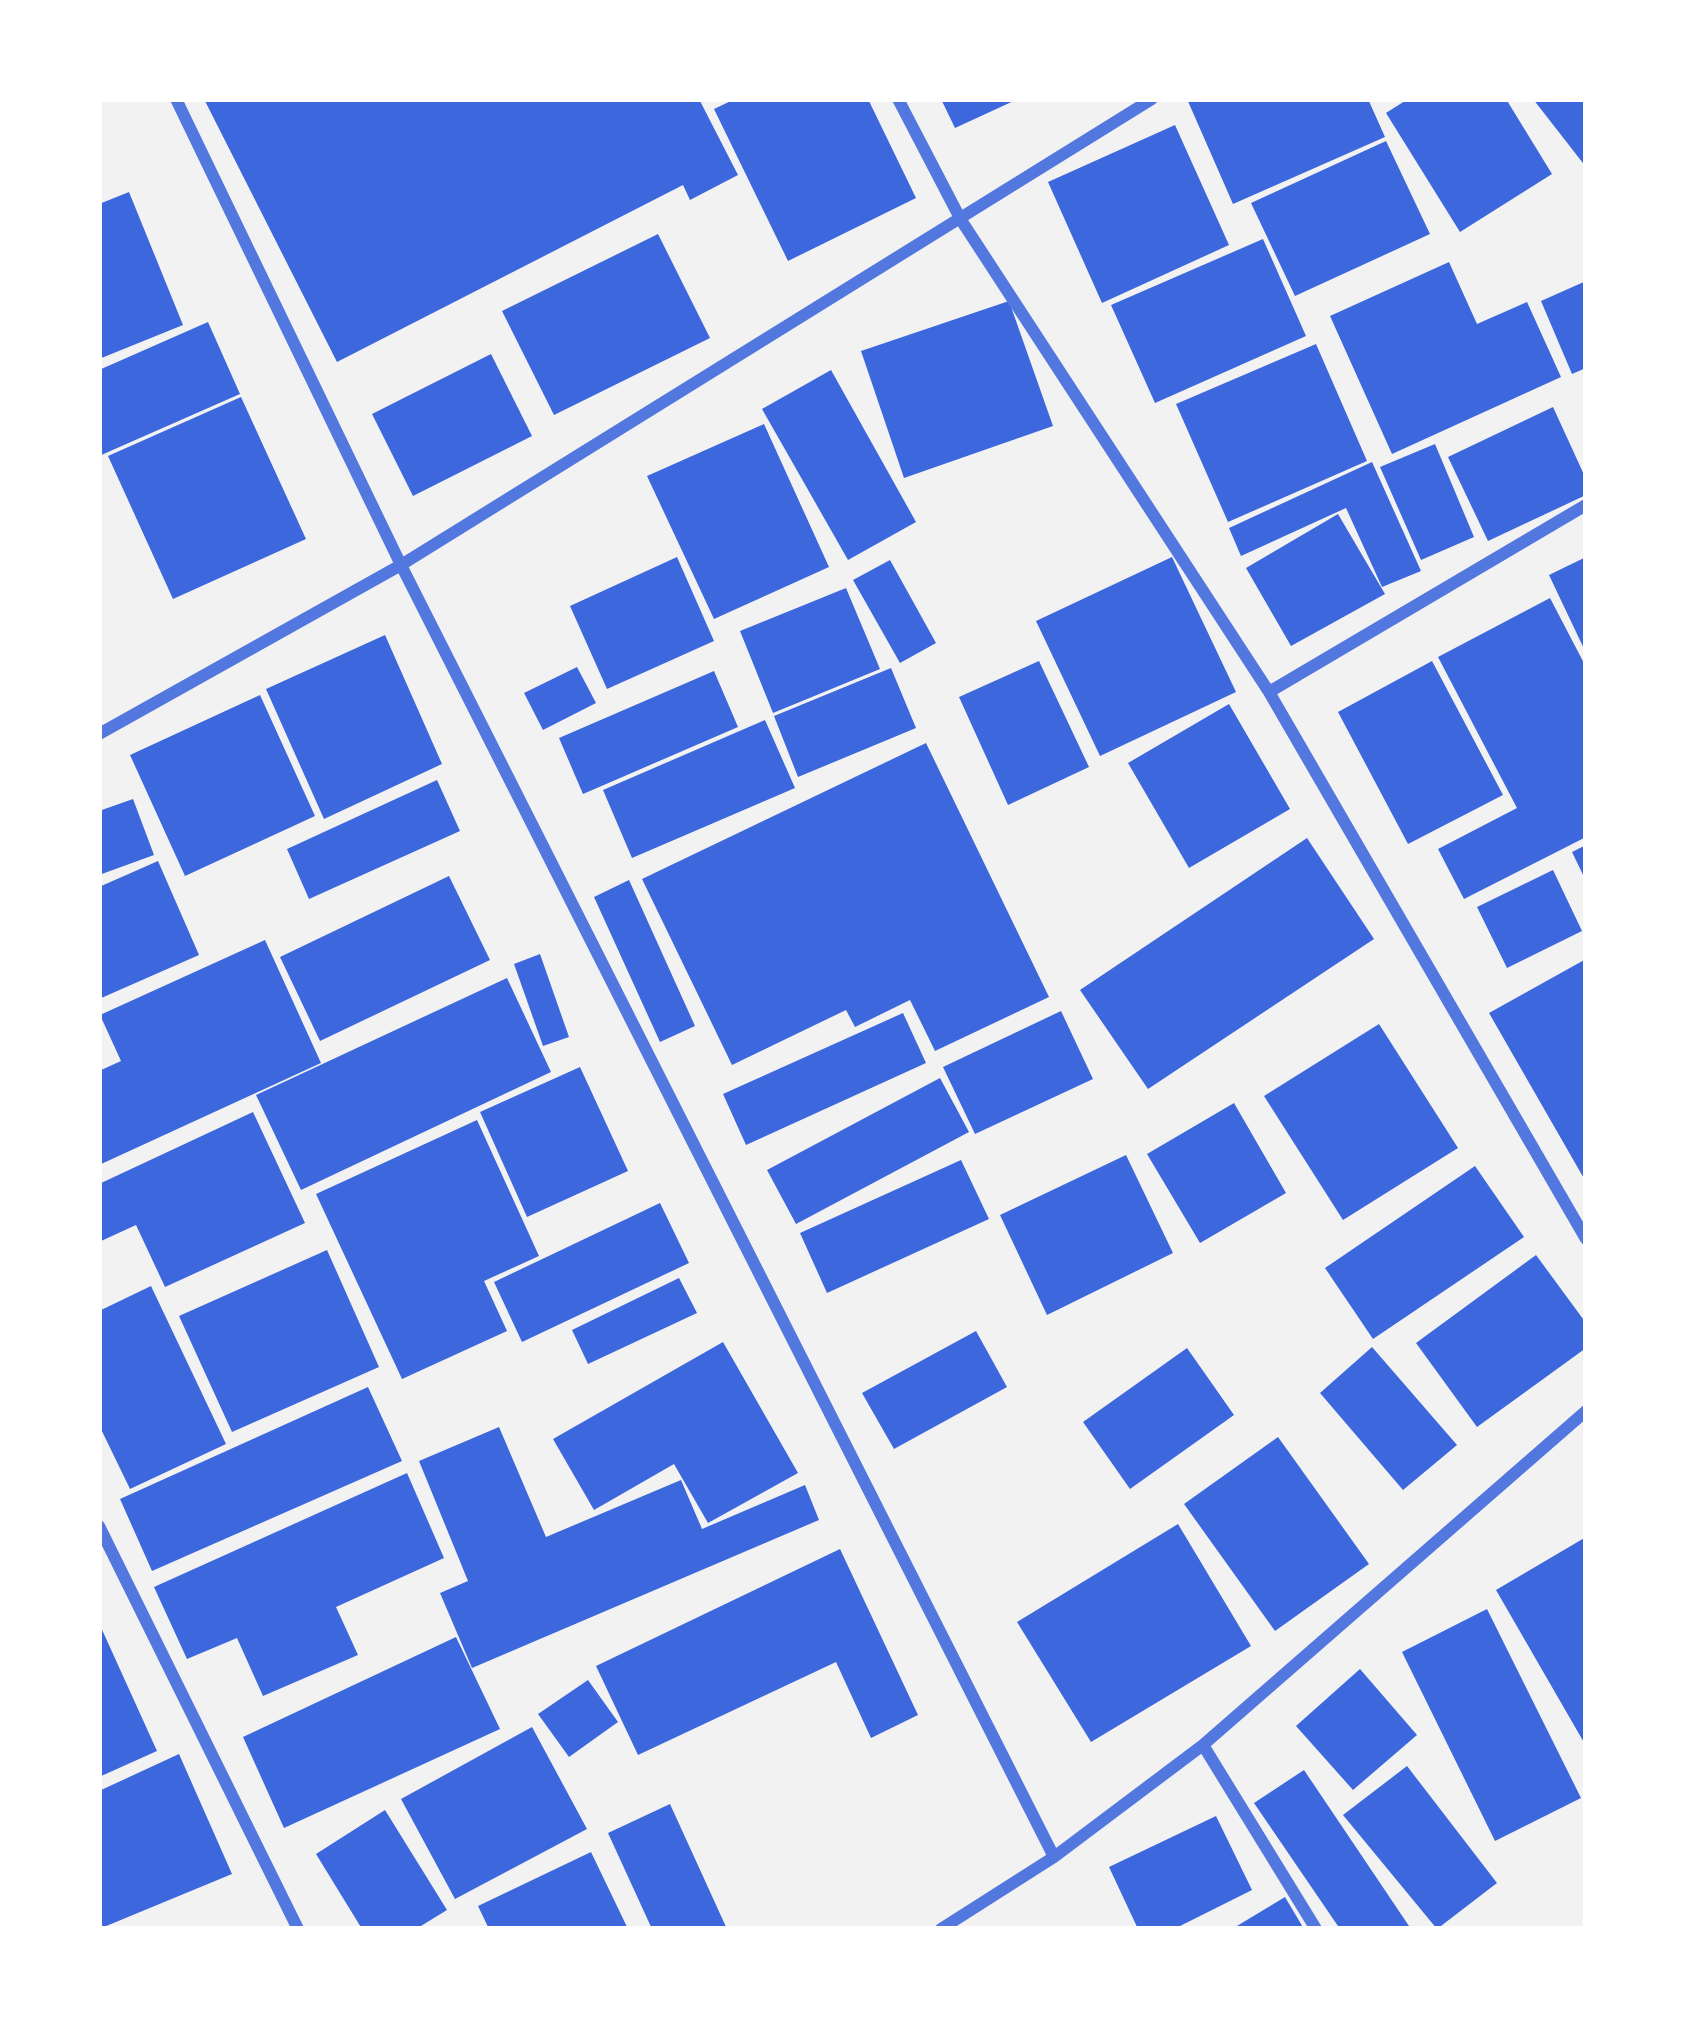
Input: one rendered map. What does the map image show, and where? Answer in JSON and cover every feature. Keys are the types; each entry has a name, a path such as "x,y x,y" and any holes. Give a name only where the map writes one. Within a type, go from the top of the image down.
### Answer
{"street":[{"path":"176,99 401,565 1054,1857"},
{"path":"898,99 961,220 1269,692 1586,1239"},
{"path":"99,734 401,565 1152,99"},
{"path":"1269,692 1586,505"},
{"path":"941,1929 1054,1857 1203,1745 1586,1411"},
{"path":"99,1526 298,1929"},
{"path":"1203,1745 1316,1929"}],"building":[{"path":"204,99 699,99 738,175 690,200 683,185 337,362"},
{"path":"735,99 868,99 916,198 788,261 714,109"},
{"path":"941,99 1018,99 955,128"},
{"path":"1187,99 1368,99 1385,137 1233,204"},
{"path":"1408,99 1506,99 1552,174 1460,232 1386,113"},
{"path":"1533,99 1586,99 1586,167"},
{"path":"1175,125 1229,245 1102,303 1048,182"},
{"path":"1386,141 1430,234 1295,296 1251,203"},
{"path":"129,192 183,325 99,359 99,204"},
{"path":"658,234 710,338 554,415 502,311"},
{"path":"1263,239 1306,336 1155,403 1111,305"},
{"path":"1449,262 1477,324 1527,302 1561,377 1392,454 1330,316"},
{"path":"1586,281 1586,368 1572,374 1541,301"},
{"path":"1009,301 1053,426 904,478 861,351"},
{"path":"208,322 240,394 99,456 99,370"},
{"path":"1316,344 1367,461 1228,522 1176,404"},
{"path":"491,354 532,436 413,496 372,414"},
{"path":"831,370 916,522 848,560 762,409"},
{"path":"241,397 306,539 173,599 108,456"},
{"path":"1553,407 1586,479 1586,495 1488,541 1448,457"},
{"path":"764,424 829,567 714,619 647,476"},
{"path":"1435,444 1474,537 1421,560 1380,467"},
{"path":"1372,462 1421,571 1382,587 1346,508 1241,556 1229,528"},
{"path":"1338,514 1385,594 1291,646 1246,568"},
{"path":"677,557 714,641 607,689 570,606"},
{"path":"1172,557 1236,692 1100,756 1036,621"},
{"path":"1586,557 1586,653 1549,575"},
{"path":"890,560 936,643 900,663 853,580"},
{"path":"846,588 880,669 773,713 740,631"},
{"path":"1550,598 1586,667 1586,837 1464,899 1438,849 1517,808 1438,657"},
{"path":"385,635 442,764 324,819 266,689"},
{"path":"1039,661 1089,767 1008,805 959,697"},
{"path":"1432,661 1503,795 1408,844 1338,712"},
{"path":"577,667 596,703 543,730 524,693"},
{"path":"891,668 916,728 798,777 774,716"},
{"path":"714,671 738,727 583,794 559,738"},
{"path":"260,695 315,816 185,876 130,755"},
{"path":"1229,704 1290,809 1189,868 1128,763"},
{"path":"765,720 795,788 632,858 603,790"},
{"path":"926,743 1049,997 935,1051 910,1000 855,1027 846,1010 732,1065 642,879"},
{"path":"437,780 460,831 309,899 287,849"},
{"path":"133,799 154,855 99,875 99,811"},
{"path":"1307,838 1374,939 1148,1089 1080,990"},
{"path":"1586,845 1586,881 1572,852"},
{"path":"158,861 199,955 99,999 99,887"},
{"path":"1553,870 1582,931 1507,968 1477,907"},
{"path":"449,876 490,960 320,1041 280,957"},
{"path":"629,880 695,1026 660,1042 594,897"},
{"path":"265,940 321,1063 99,1165 99,1071 121,1061 100,1015"},
{"path":"540,954 569,1037 543,1046 514,964"},
{"path":"1586,959 1586,1182 1489,1013"},
{"path":"507,978 551,1072 301,1190 256,1095"},
{"path":"1061,1011 1093,1079 975,1134 943,1067"},
{"path":"903,1013 926,1063 746,1145 723,1094"},
{"path":"1379,1024 1458,1148 1343,1220 1264,1096"},
{"path":"580,1067 628,1171 527,1217 480,1112"},
{"path":"940,1078 969,1132 796,1224 767,1170"},
{"path":"1234,1103 1286,1193 1200,1243 1147,1154"},
{"path":"253,1112 305,1223 165,1287 136,1225 99,1242 99,1184"},
{"path":"477,1120 539,1256 484,1281 507,1331 402,1379 316,1194"},
{"path":"1126,1155 1173,1253 1047,1315 1000,1215"},
{"path":"961,1160 989,1219 827,1293 800,1233"},
{"path":"1475,1166 1524,1237 1373,1339 1325,1268"},
{"path":"660,1203 689,1263 522,1342 494,1282"},
{"path":"327,1250 379,1367 232,1432 179,1316"},
{"path":"1536,1255 1586,1323 1586,1348 1477,1427 1416,1343"},
{"path":"679,1278 697,1313 588,1364 572,1330"},
{"path":"151,1286 226,1444 130,1489 99,1425 99,1311"},
{"path":"976,1331 1007,1387 894,1449 862,1393"},
{"path":"723,1342 798,1473 708,1523 674,1464 594,1510 553,1439"},
{"path":"1372,1347 1457,1445 1403,1490 1320,1393"},
{"path":"1187,1348 1234,1415 1130,1489 1083,1422"},
{"path":"368,1387 402,1461 152,1571 120,1499"},
{"path":"499,1427 546,1537 681,1480 702,1529 805,1485 819,1520 472,1668 440,1593 468,1581 419,1461"},
{"path":"1278,1437 1369,1564 1275,1631 1184,1504"},
{"path":"407,1473 444,1558 336,1607 358,1655 263,1696 237,1638 187,1659 154,1587"},
{"path":"1178,1524 1251,1646 1091,1742 1017,1622"},
{"path":"1586,1537 1586,1746 1496,1590"},
{"path":"840,1549 918,1715 871,1738 836,1662 638,1755 596,1666"},
{"path":"1487,1609 1581,1798 1495,1841 1402,1652"},
{"path":"99,1623 157,1751 99,1777"},
{"path":"456,1637 500,1729 284,1828 243,1737"},
{"path":"1360,1669 1417,1735 1353,1790 1296,1726"},
{"path":"588,1680 618,1722 569,1757 538,1714"},
{"path":"532,1727 587,1829 455,1899 401,1799"},
{"path":"179,1754 232,1874 99,1929 99,1791"},
{"path":"1407,1766 1497,1883 1437,1929 1343,1815"},
{"path":"1304,1770 1411,1929 1340,1929 1254,1803"},
{"path":"670,1804 727,1929 652,1929 608,1833"},
{"path":"385,1810 447,1910 416,1929 362,1929 316,1854"},
{"path":"1216,1816 1252,1890 1174,1929 1138,1929 1109,1867"},
{"path":"591,1852 628,1929 489,1929 478,1906"},
{"path":"1285,1897 1304,1929 1232,1929"}]}
